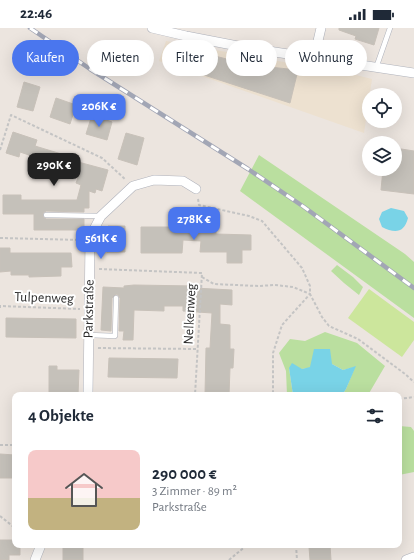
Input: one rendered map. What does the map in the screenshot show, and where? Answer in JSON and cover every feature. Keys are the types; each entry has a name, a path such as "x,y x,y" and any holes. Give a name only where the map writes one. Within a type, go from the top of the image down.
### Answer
{"street":[{"path":"152,28 240,47 285,54"},
{"path":"318,40 321,28"},
{"path":"367,67 414,73"},
{"name":"Parkstraße","path":"88,392 90,240 93,231 101,216 133,186 154,180 183,181 196,189"},
{"path":"35,560 40,548"},
{"path":"406,560 414,557"}],"lane":[{"path":"376,68 390,28"},
{"path":"46,214 101,216"},
{"path":"89,336 115,336 116,298"}],"path":[{"path":"0,150 11,116 102,158 133,186"},
{"path":"196,189 199,204 249,216 262,221 302,268 310,286 310,294 328,326 358,339 414,382"},
{"path":"0,238 90,240"},
{"name":"Nelkenweg","path":"90,268 202,273 195,392"},
{"path":"202,277 214,284 258,286 275,285 293,287 310,294"},
{"path":"273,392 273,353 282,325 310,294"},
{"name":"Tulpenweg","path":"0,308 0,306 89,309"},
{"path":"88,348 198,349"},
{"path":"402,399 414,397"},
{"path":"0,445 12,445"},
{"path":"0,516 12,526"},
{"path":"229,560 243,548"},
{"path":"296,548 298,560"}],"shaded area":[{"path":"218,50 226,52 226,76 277,76 277,61 285,62 285,76 360,76 372,79 371,88 362,88 362,128 365,128 364,133 202,76 218,76"},
{"path":"162,52 162,62 159,61"}],"green space":[{"path":"259,155 405,254 414,262 414,318 240,191"},
{"path":"337,265 363,287 359,295 331,271"},
{"path":"369,289 414,322 414,340 402,357 348,318"},
{"path":"325,332 357,343 385,366 370,392 344,392 355,367 343,370 332,364 302,369 289,368 293,392 287,392 286,371 279,353 290,339 305,341"},
{"path":"402,426 411,427 414,431 414,472 402,474"}],"water":[{"path":"391,208 404,211 408,218 404,227 398,231 382,227 379,219 382,212"},
{"path":"314,349 330,349 332,364 343,370 356,366 344,392 293,392 289,368 292,363 302,369 310,367"}],"building":[{"path":"339,28 379,28 374,45 367,43 367,40 355,39 356,36 339,30"},
{"path":"218,57 226,59 226,76 277,76 277,68 285,69 285,76 297,76 290,103 207,76 218,76"},
{"path":"24,82 40,87 33,111 17,107"},
{"path":"56,98 76,105 70,124 50,117"},
{"path":"92,115 112,122 107,140 86,134"},
{"path":"13,132 37,140 35,146 68,156 67,159 108,170 102,191 96,189 95,193 89,191 89,208 84,208 84,212 46,211 43,213 43,217 46,219 84,219 84,230 34,230 34,214 3,214 3,195 21,195 21,200 77,200 81,185 76,183 78,178 42,167 44,160 20,152 19,157 6,153"},
{"path":"126,133 144,138 137,165 118,159"},
{"path":"402,149 414,151 414,194 381,190 382,176 402,176"},
{"path":"201,225 216,226 216,234 251,235 251,250 242,250 242,263 227,263 227,252 200,252 201,241 183,240 182,253 141,253 141,227 201,227"},
{"path":"108,226 125,226 125,252 107,252"},
{"path":"0,248 10,248 10,253 71,253 72,267 61,267 61,276 29,277 29,275 11,275 11,271 0,272"},
{"path":"124,286 194,286 194,288 232,290 232,305 220,304 220,324 230,325 230,349 234,349 233,368 230,368 229,392 205,392 206,348 210,348 212,313 183,311 183,306 164,306 164,311 134,310 133,340 123,340 124,331 119,331 120,298 116,294 112,298 111,331 101,330 103,287 124,288"},
{"path":"6,318 76,319 76,338 6,337"},
{"path":"109,358 178,359 177,378 108,377"},
{"path":"49,366 57,366 57,370 79,370 78,392 49,392"},
{"path":"0,454 12,455 12,478 0,478"},
{"path":"0,540 12,540 12,548 20,548 20,555 9,555 9,560 0,560"},
{"path":"63,548 83,548 83,560 63,560"},
{"path":"309,548 330,548 331,560 310,560"}],"railway":[{"path":"30,28 90,69 248,169 304,207 414,288"}]}
